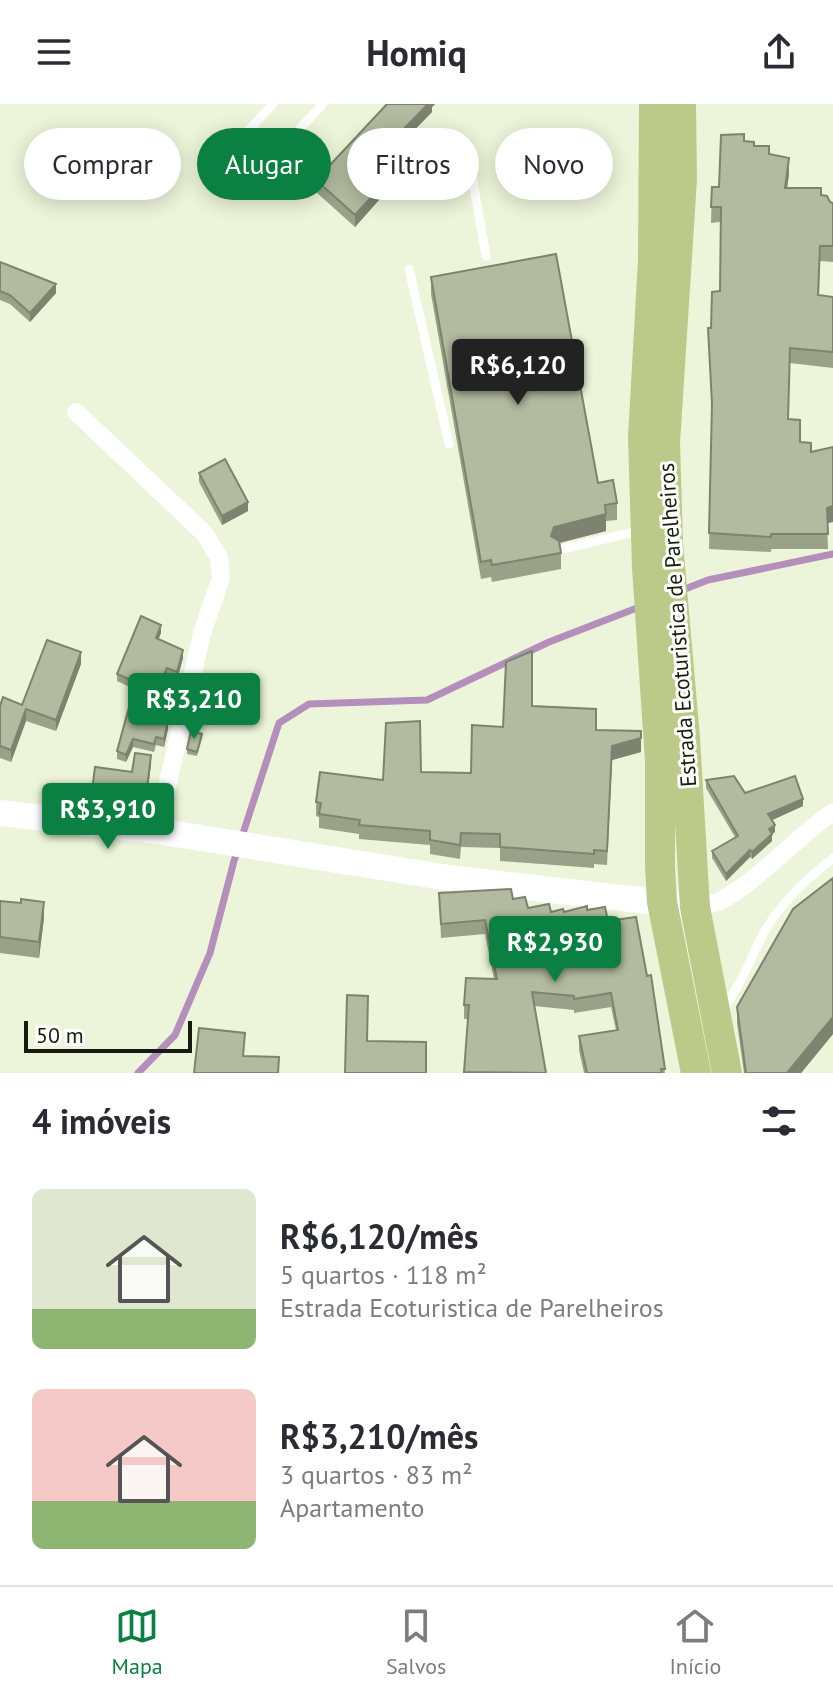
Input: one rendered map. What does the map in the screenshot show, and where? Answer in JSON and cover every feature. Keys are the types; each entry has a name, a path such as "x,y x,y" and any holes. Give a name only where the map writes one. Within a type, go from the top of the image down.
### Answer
{"main road":[{"name":"Estrada Ecoturistica de Parelheiros","path":"654,104 659,180 665,443 658,565 695,907 727,1073"},
{"name":"Estrada Ecoturistica de Parelheiros","path":"658,565 646,529 643,437 659,180 681,104"},
{"name":"Estrada Ecoturistica de Parelheiros","path":"662,614 662,902 696,1073"},
{"path":"0,813 157,831 449,878 695,907"}],"street":[{"path":"76,412 205,534 219,558 221,578 202,633 157,831"},
{"path":"695,907 718,902 748,881 807,829 833,812"}],"lane":[{"path":"251,128 273,104"},
{"path":"300,128 323,104"},
{"path":"476,200 486,256"},
{"path":"409,269 449,444"},
{"path":"558,550 646,529"},
{"path":"716,1016 749,968 766,929 805,880 833,858"}],"building":[{"path":"387,104 428,104 405,128 365,128"},
{"path":"744,134 744,141 754,142 754,146 769,146 769,154 789,158 785,188 821,188 821,195 827,196 833,203 833,246 820,246 818,295 833,297 833,352 790,348 788,419 800,420 800,442 811,443 811,452 833,447 833,506 827,508 828,534 771,534 771,537 709,533 712,404 708,328 711,328 712,292 720,291 721,207 711,207 712,187 719,187 721,135"},
{"path":"347,147 347,200 369,200 355,215 331,193 331,164"},
{"path":"556,254 598,483 613,480 617,503 605,505 606,514 554,527 551,536 559,541 561,553 492,565 491,560 481,562 431,277"},
{"path":"0,262 56,284 30,313 10,295 0,291"},
{"path":"225,459 248,502 222,516 199,473"},
{"path":"141,616 161,625 156,638 183,650 177,672 167,668 146,713 168,721 164,739 156,737 154,744 133,739 126,755 117,751 136,682 117,674"},
{"path":"47,640 81,652 56,720 26,709 11,750 0,746 0,706 3,697 22,705"},
{"path":"532,651 532,706 596,709 596,730 641,731 641,738 612,746 607,851 594,850 594,854 500,847 500,834 461,833 460,845 430,840 430,831 359,825 360,820 319,814 321,803 316,802 320,772 383,780 386,723 420,721 421,772 471,773 472,725 503,727 506,662"},
{"path":"191,731 202,734 197,752 187,749"},
{"path":"135,753 151,755 145,805 128,803 129,794 92,790 95,767 132,772"},
{"path":"734,776 745,793 795,776 803,799 768,814 775,825 769,829 772,834 726,874 712,851 738,836 706,780"},
{"path":"833,878 833,1017 787,1073 746,1073 737,1007 793,909"},
{"path":"511,889 513,899 525,897 528,908 549,904 551,912 563,909 564,912 587,906 587,910 605,907 608,921 636,917 647,976 651,975 665,1069 661,1069 662,1073 587,1073 579,1036 618,1030 611,993 574,999 574,996 532,992 546,1073 464,1072 469,1005 464,1005 466,978 497,979 485,920 441,924 439,893"},
{"path":"21,899 44,902 39,942 0,937 0,901 21,903"},
{"path":"347,995 368,996 367,1041 426,1042 426,1073 345,1073"},
{"path":"199,1028 245,1033 243,1056 279,1057 278,1073 194,1073"}],"waterway":[{"path":"680,591 708,580 833,554"},
{"path":"138,1073 175,1035 210,953 234,861 279,723 309,704 427,700 549,642 642,606"}]}
